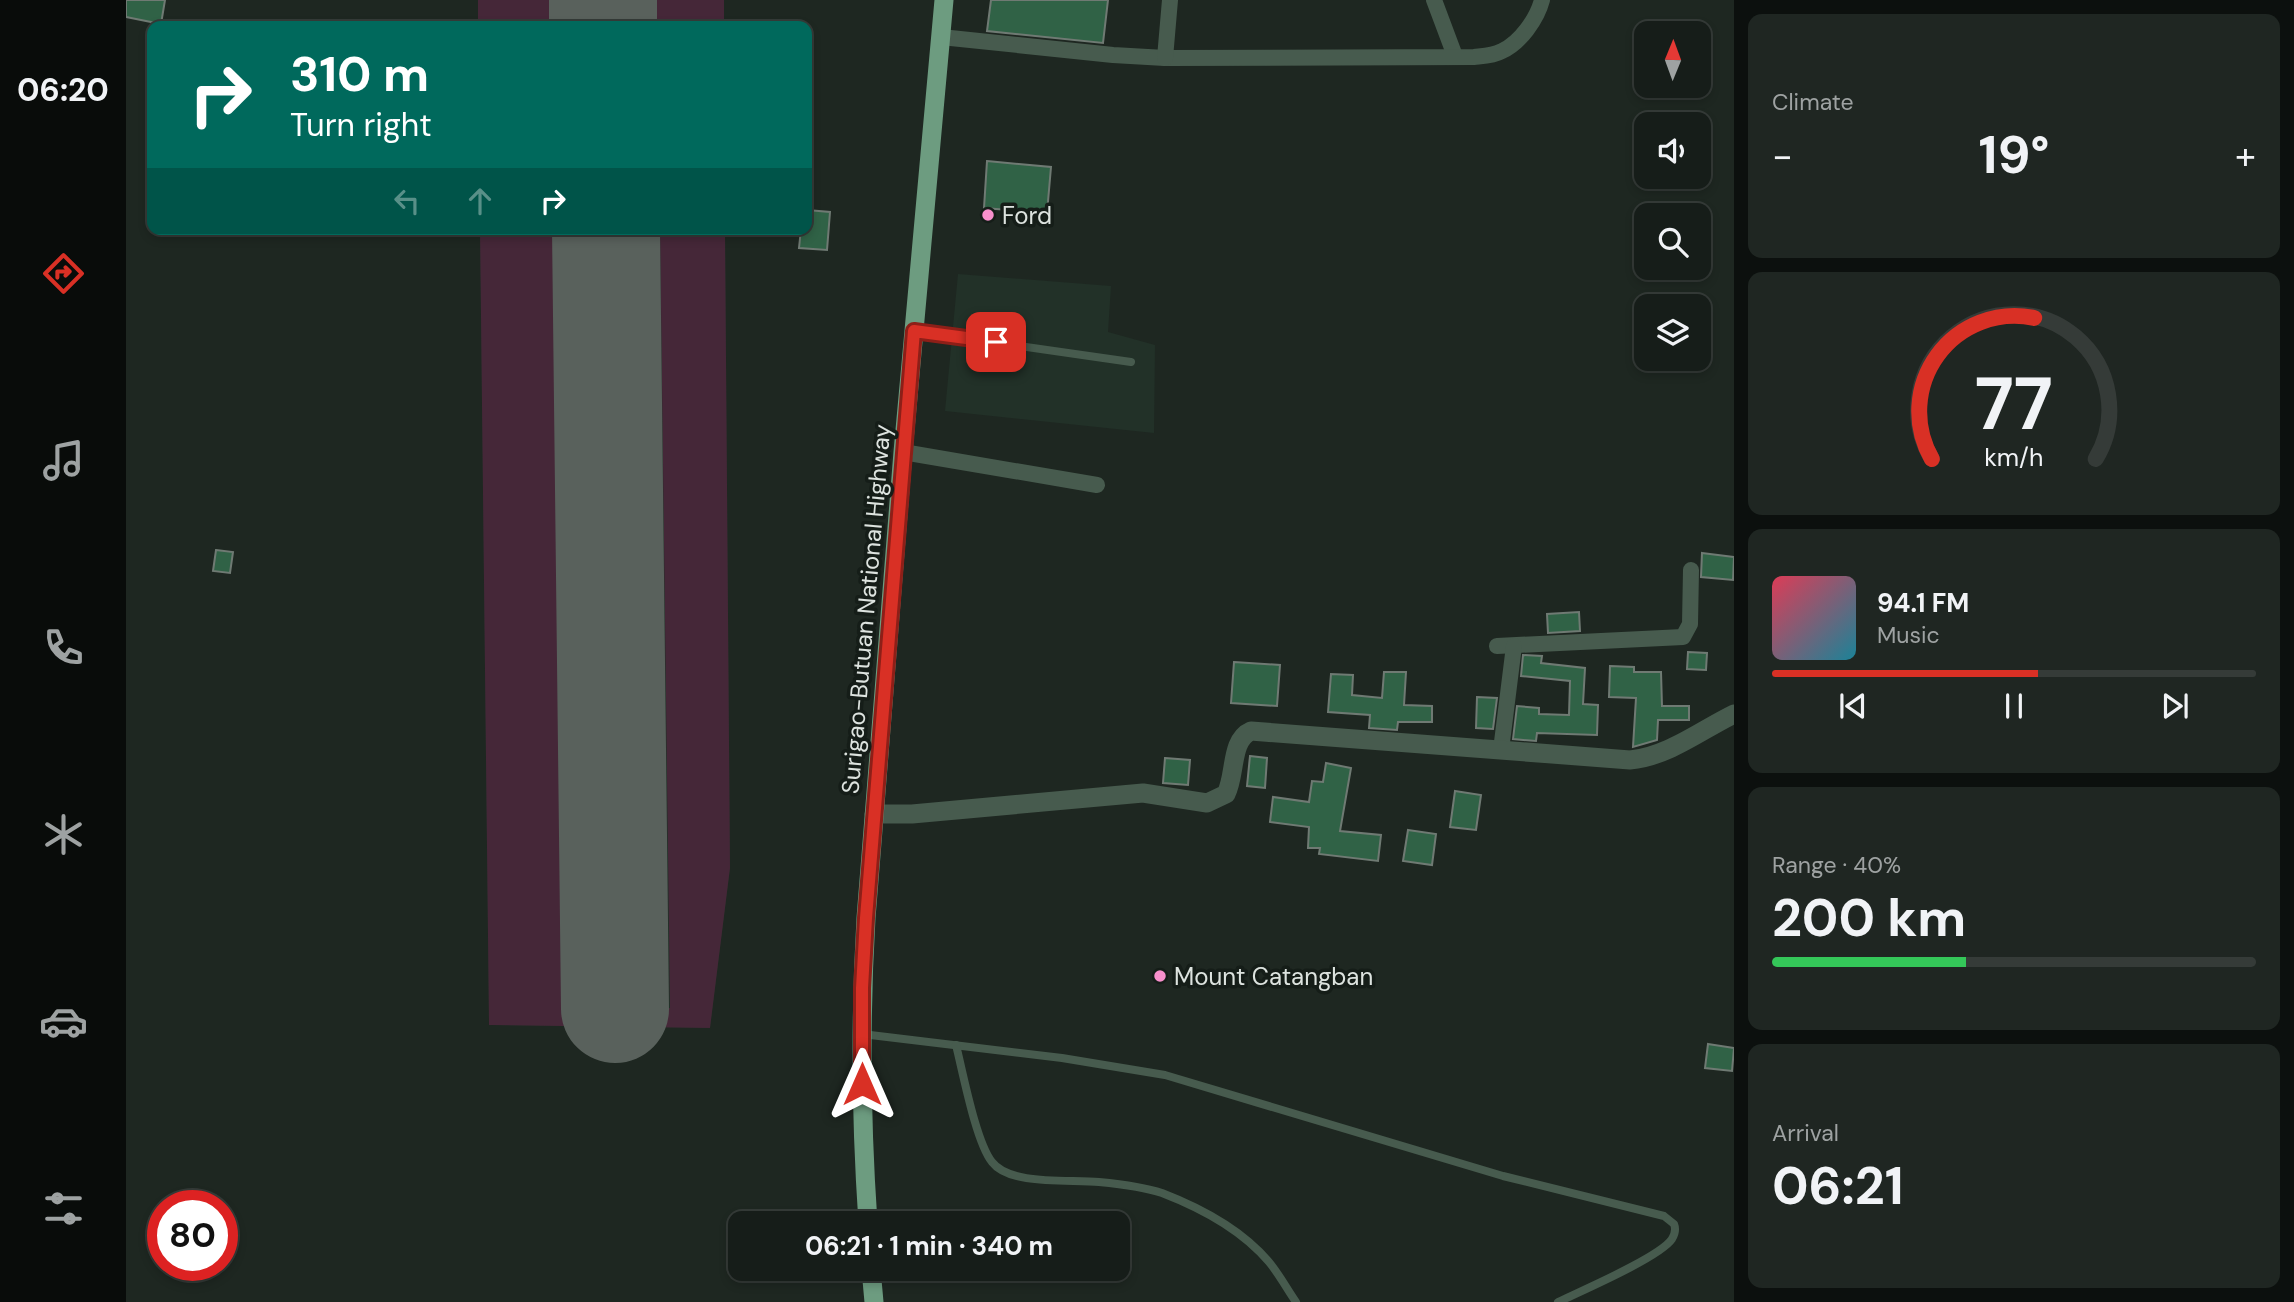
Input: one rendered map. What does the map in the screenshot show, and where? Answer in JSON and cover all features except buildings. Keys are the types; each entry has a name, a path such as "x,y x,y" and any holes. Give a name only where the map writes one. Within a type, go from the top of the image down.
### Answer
{"highway":[{"name":"Surigao-Butuan National Highway","path":"867,1211 862,1034 866,918 903,453 944,0"},
{"path":"872,1281 874,1302"}],"street":[{"path":"1164,58 1170,0"},
{"path":"1434,0 1455,56"},
{"path":"941,37 1164,58 1491,55 1514,44 1538,12 1542,0"},
{"path":"903,453 1097,485"},
{"path":"1497,646 1683,637 1690,624 1691,570"},
{"path":"1501,750 1514,646"},
{"path":"874,814 912,814 1143,793 1207,803 1226,794 1240,739 1251,732 1613,760 1642,759 1666,750 1734,714"}],"lane":[{"path":"914,331 1131,362"},
{"path":"862,1034 1062,1058 1165,1075 1503,1176 1664,1216 1674,1224 1675,1233 1672,1238 1651,1256 1558,1302"},
{"path":"956,1045 981,1141 991,1162 1000,1170 1029,1178 1101,1182 1160,1192 1207,1213 1248,1240 1269,1262 1296,1302"}],"shaded area":[{"path":"478,0 724,0 724,21 478,21"},
{"path":"478,0 550,0 550,21 478,21"},
{"path":"657,0 724,0 724,21 657,21"},
{"path":"480,235 725,235 730,868 710,1028 489,1025"},
{"path":"480,235 553,235 563,1009 670,1008 660,235 725,235 730,868 710,1028 489,1025"},
{"path":"958,274 1111,286 1108,332 1155,345 1154,433 945,411"}],"runway":[{"path":"603,0 603,21"},
{"path":"606,235 615,1009"}],"place":[{"name":"Ford","path":"988,215"},
{"name":"Mount Catangban","path":"1160,976"}],"route":[{"path":"862,1084 862,988 866,918 914,331 996,342"}]}
